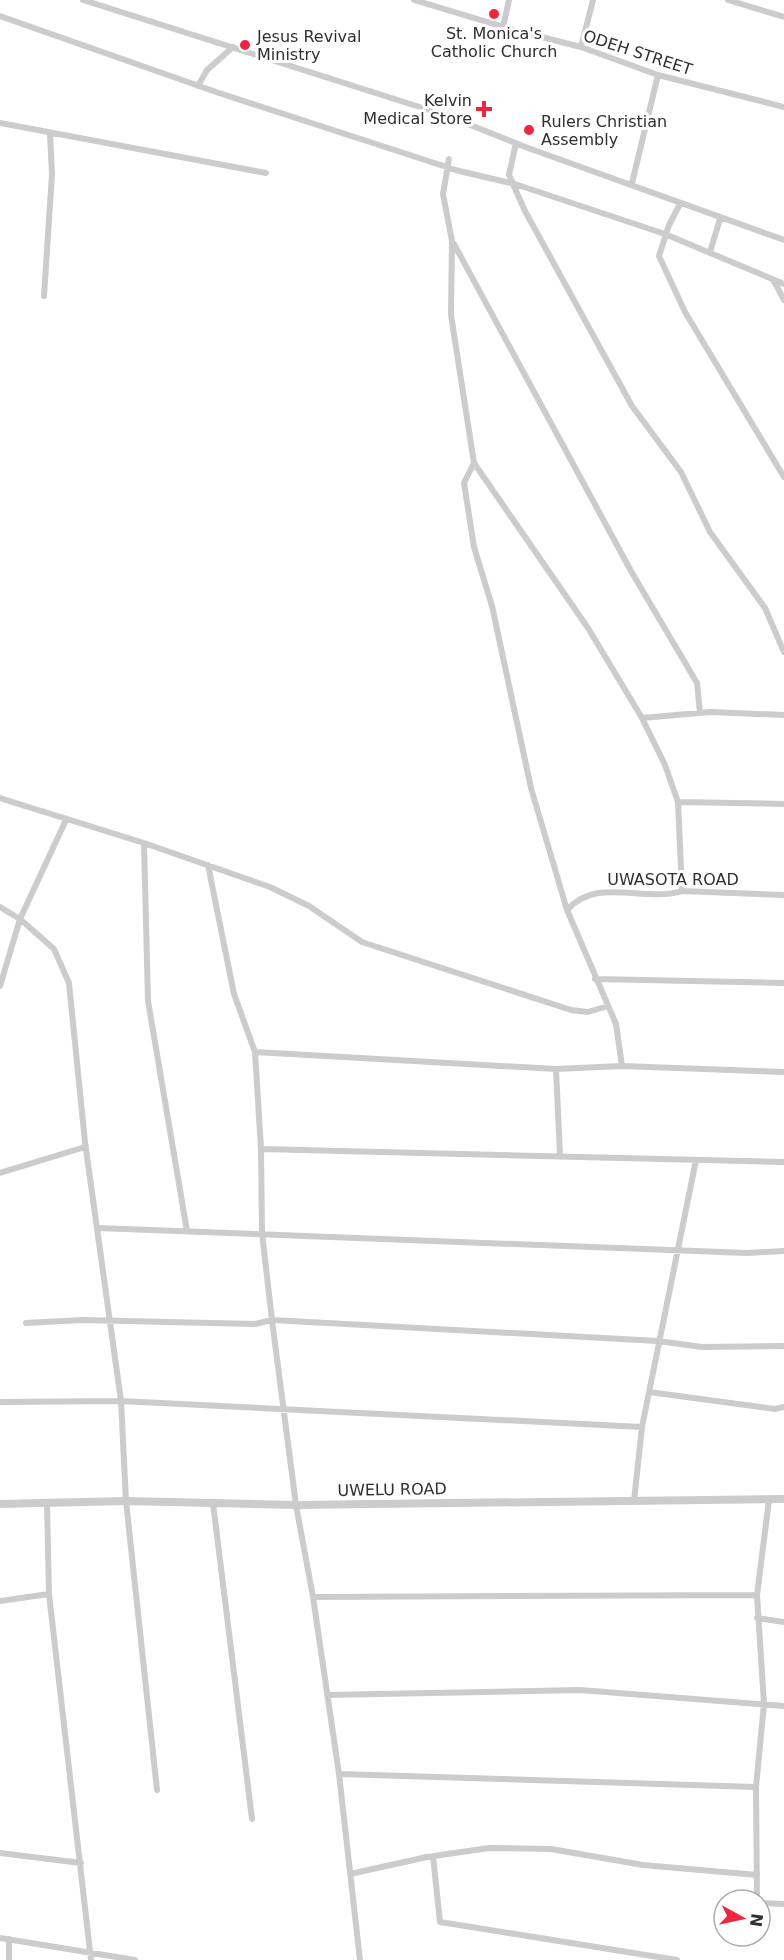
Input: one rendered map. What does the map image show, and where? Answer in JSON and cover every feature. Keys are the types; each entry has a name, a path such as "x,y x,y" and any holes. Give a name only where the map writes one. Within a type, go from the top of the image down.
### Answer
{"street":[{"path":"83,0 445,115 516,143 632,183 720,219 784,240"},
{"name":"ODEH STREET","path":"414,0 434,3 503,27 581,47 658,75 784,107"},
{"path":"503,27 509,0"},
{"path":"581,47 593,0"},
{"path":"728,0 784,17"},
{"path":"758,8 762,0"},
{"path":"0,16 198,86 483,179 515,184 665,234 784,284"},
{"path":"198,86 207,70 233,47"},
{"path":"632,183 658,75"},
{"path":"0,123 266,172"},
{"path":"44,296 52,174 50,134"},
{"path":"516,143 510,175 525,211 632,406 681,472 710,532 765,608 784,652"},
{"path":"449,159 443,194 452,241 452,315 474,464 588,628 642,718 665,765 678,802 682,891"},
{"path":"680,204 665,234 659,256 684,312 784,477"},
{"path":"710,252 720,219"},
{"path":"452,241 631,571 697,683 700,712"},
{"path":"773,280 784,300"},
{"path":"474,464 464,483 474,547 492,606 531,788 567,910 616,1024 622,1066"},
{"path":"642,718 700,712 784,715"},
{"path":"0,798 144,843 270,887 309,906 362,942 571,1010 588,1012 608,1006"},
{"path":"678,802 784,804"},
{"path":"0,986 20,919 66,820"},
{"path":"144,843 148,1001 187,1231"},
{"path":"208,865 234,994 255,1052 261,1149 262,1233 272,1320 296,1505 313,1598 339,1774 360,1960"},
{"name":"UWASOTA ROAD","path":"567,910 576,900 596,893 620,891 669,895 682,891 784,895"},
{"path":"0,907 20,919 54,949 69,983 86,1147 121,1401 126,1501 157,1790"},
{"path":"595,979 784,983"},
{"path":"255,1052 556,1069 622,1066 784,1072"},
{"path":"556,1069 560,1155"},
{"path":"0,1173 86,1147"},
{"path":"261,1149 784,1162"},
{"path":"634,1501 642,1427 696,1160"},
{"path":"97,1228 747,1253 784,1251"},
{"path":"26,1323 111,1320 255,1324 272,1320 658,1341 702,1347 784,1346"},
{"path":"649,1392 709,1402 775,1409 784,1407"},
{"path":"0,1402 121,1401 642,1427"},
{"name":"UWELU ROAD","path":"0,1504 126,1501 296,1505 784,1499"},
{"path":"758,1888 756,1787 764,1704 757,1595 769,1500"},
{"path":"213,1503 252,1819"},
{"path":"47,1504 49,1594 90,1957"},
{"path":"0,1601 49,1594"},
{"path":"313,1598 757,1595"},
{"path":"758,1618 784,1622"},
{"path":"327,1695 580,1690 784,1706"},
{"path":"339,1774 756,1787"},
{"path":"350,1874 433,1856 489,1848 551,1849 643,1865 757,1875"},
{"path":"0,1853 81,1863"},
{"path":"433,1856 440,1922 677,1960"},
{"path":"0,1938 90,1957 135,1960"},
{"path":"9,1940 9,1960"}],"place":[{"name":"St. Monica's Catholic Church","path":"494,14"},
{"name":"Jesus Revival Ministry","path":"245,45"},
{"name":"Kelvin Medical Store","path":"484,109"},
{"name":"Rulers Christian Assembly","path":"529,130"}]}
